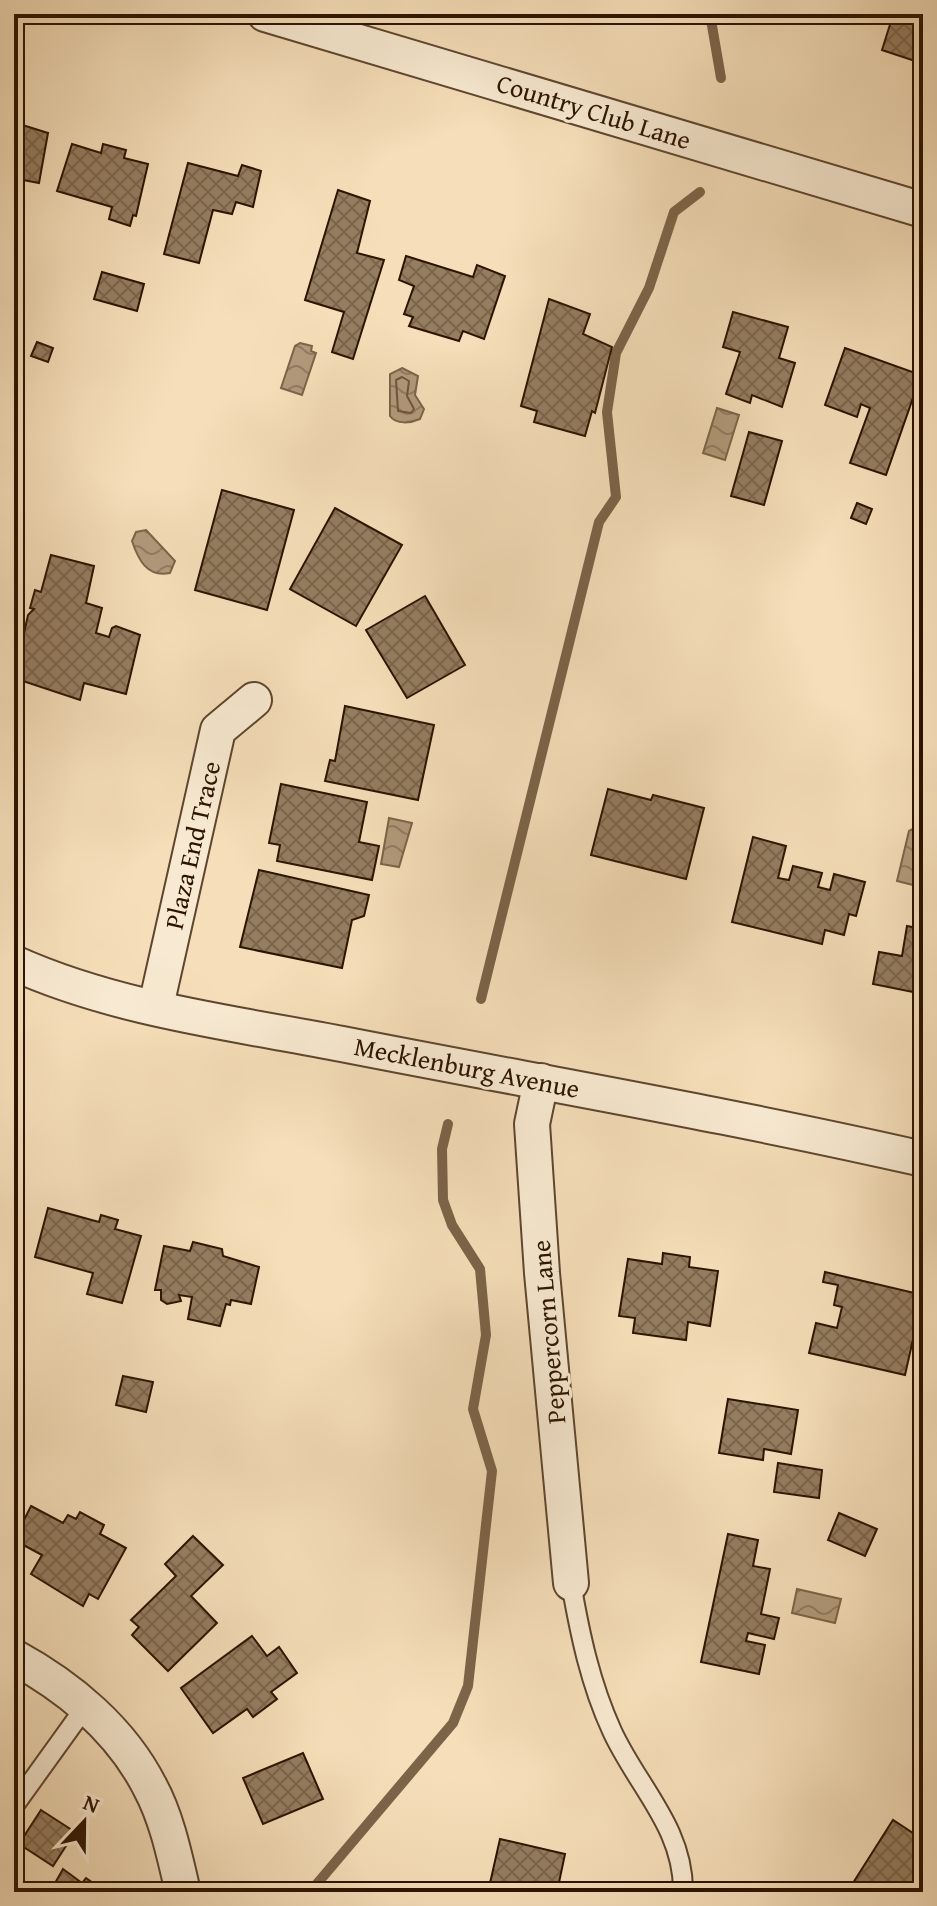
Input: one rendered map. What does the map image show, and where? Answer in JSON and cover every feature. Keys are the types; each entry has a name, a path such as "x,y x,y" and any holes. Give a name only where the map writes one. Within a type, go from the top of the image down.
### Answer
{"street":[{"name":"Country Club Lane","path":"265,14 923,210"},
{"name":"Plaza End Trace","path":"156,1006 218,730 254,700"},
{"name":"Mecklenburg Avenue","path":"14,963 72,986 156,1006 923,1159"},
{"name":"Peppercorn Lane","path":"541,1081 532,1124 542,1273 571,1583"},
{"path":"14,1657 39,1671 86,1706 110,1731 150,1786 183,1892"}],"lane":[{"path":"571,1583 595,1694 614,1735 676,1843 683,1870 683,1892"},
{"path":"14,1806 86,1706"}],"water":[{"path":"300,343 312,346 311,351 316,353 302,395 281,388 295,346"},
{"path":"402,368 418,376 415,395 424,409 420,419 408,422 396,421 390,416 390,374"},
{"path":"717,408 739,415 725,460 703,453"},
{"path":"146,530 175,561 170,573 149,570 137,554 132,541 136,532"},
{"path":"389,818 412,823 399,867 381,864"},
{"path":"918,826 923,828 923,857 917,886 897,881 909,831"},
{"path":"797,1589 841,1599 835,1623 792,1613"}],"building":[{"path":"893,15 923,24 923,46 918,62 882,50"},
{"path":"14,115 17,115 16,123 48,133 39,183 18,179 16,189"},
{"path":"72,144 101,153 103,144 126,150 124,158 148,164 136,216 133,215 130,226 109,219 112,207 57,191"},
{"path":"188,163 238,176 242,165 261,171 253,207 236,202 232,214 213,210 199,263 164,254"},
{"path":"338,190 370,201 357,253 384,260 353,359 332,352 344,312 305,300"},
{"path":"406,256 473,277 477,265 505,276 484,339 463,331 459,341 409,326 413,317 404,314 414,286 399,280"},
{"path":"102,272 144,284 137,311 94,299"},
{"path":"549,299 590,314 583,334 612,347 595,413 592,411 585,436 534,422 537,411 521,406"},
{"path":"733,312 788,327 779,358 795,363 782,407 752,395 750,403 726,394 740,352 723,347"},
{"path":"37,342 53,348 48,362 31,356"},
{"path":"845,348 921,375 886,475 850,463 870,408 861,404 857,417 825,405"},
{"path":"749,432 782,441 764,505 731,496"},
{"path":"222,490 294,510 267,610 195,590"},
{"path":"857,503 872,509 866,524 851,518"},
{"path":"335,508 402,545 356,626 290,589"},
{"path":"51,555 94,566 86,603 102,608 96,633 109,637 116,626 140,635 126,694 84,683 80,700 14,678 28,615 34,609 30,608 35,590 41,592"},
{"path":"425,596 465,665 407,698 366,630"},
{"path":"345,706 434,725 418,800 325,781 330,760 335,761"},
{"path":"281,784 367,802 359,842 379,846 372,880 277,861 280,845 269,843"},
{"path":"608,789 651,800 653,795 704,808 686,879 591,855"},
{"path":"753,837 786,846 778,878 789,880 793,866 822,873 818,887 830,890 834,874 865,882 856,916 849,914 844,935 825,930 822,944 732,922"},
{"path":"259,870 369,895 364,916 352,920 342,968 240,947"},
{"path":"907,926 923,929 923,994 873,984 879,952 902,956"},
{"path":"48,1208 99,1222 101,1215 118,1220 115,1229 141,1236 122,1303 87,1294 93,1273 35,1257"},
{"path":"193,1242 222,1249 223,1256 259,1267 251,1304 231,1300 230,1305 226,1304 220,1326 188,1319 192,1297 179,1295 181,1301 167,1304 161,1300 161,1290 155,1290 164,1246 190,1251"},
{"path":"663,1253 690,1257 689,1267 718,1271 710,1326 688,1322 686,1340 633,1333 635,1318 619,1316 628,1259 662,1264"},
{"path":"825,1272 923,1295 905,1375 809,1353 816,1323 837,1328 842,1307 834,1305 838,1285 823,1282"},
{"path":"123,1376 153,1382 146,1412 116,1405"},
{"path":"728,1399 798,1410 791,1454 764,1449 763,1460 719,1453"},
{"path":"778,1463 822,1470 819,1498 774,1492"},
{"path":"31,1506 63,1523 68,1515 76,1519 80,1512 104,1525 100,1534 126,1548 98,1599 89,1594 83,1606 31,1574 42,1555 14,1540"},
{"path":"839,1513 877,1529 865,1556 828,1540"},
{"path":"728,1534 758,1540 753,1566 770,1569 761,1614 779,1618 774,1639 748,1633 746,1641 765,1645 759,1674 701,1662"},
{"path":"193,1536 223,1565 191,1596 217,1623 168,1671 132,1635 139,1627 131,1620 176,1576 165,1564"},
{"path":"252,1636 267,1656 279,1647 297,1673 271,1692 277,1699 253,1717 247,1709 213,1733 181,1688"},
{"path":"303,1753 323,1799 263,1824 243,1778"},
{"path":"41,1810 75,1832 53,1866 19,1844"},
{"path":"923,1817 923,1883 917,1892 866,1892 853,1883 893,1820 913,1833"},
{"path":"500,1839 565,1854 557,1892 488,1892"},
{"path":"63,1869 82,1883 86,1878 106,1892 50,1892"}],"waterway":[{"path":"710,14 721,78"},
{"path":"481,999 599,522 616,497 607,412 616,353 649,288 674,212 700,192"},
{"path":"310,1892 453,1723 468,1686 492,1471 473,1409 486,1335 480,1269 452,1225 443,1200 442,1149 448,1124"}]}
